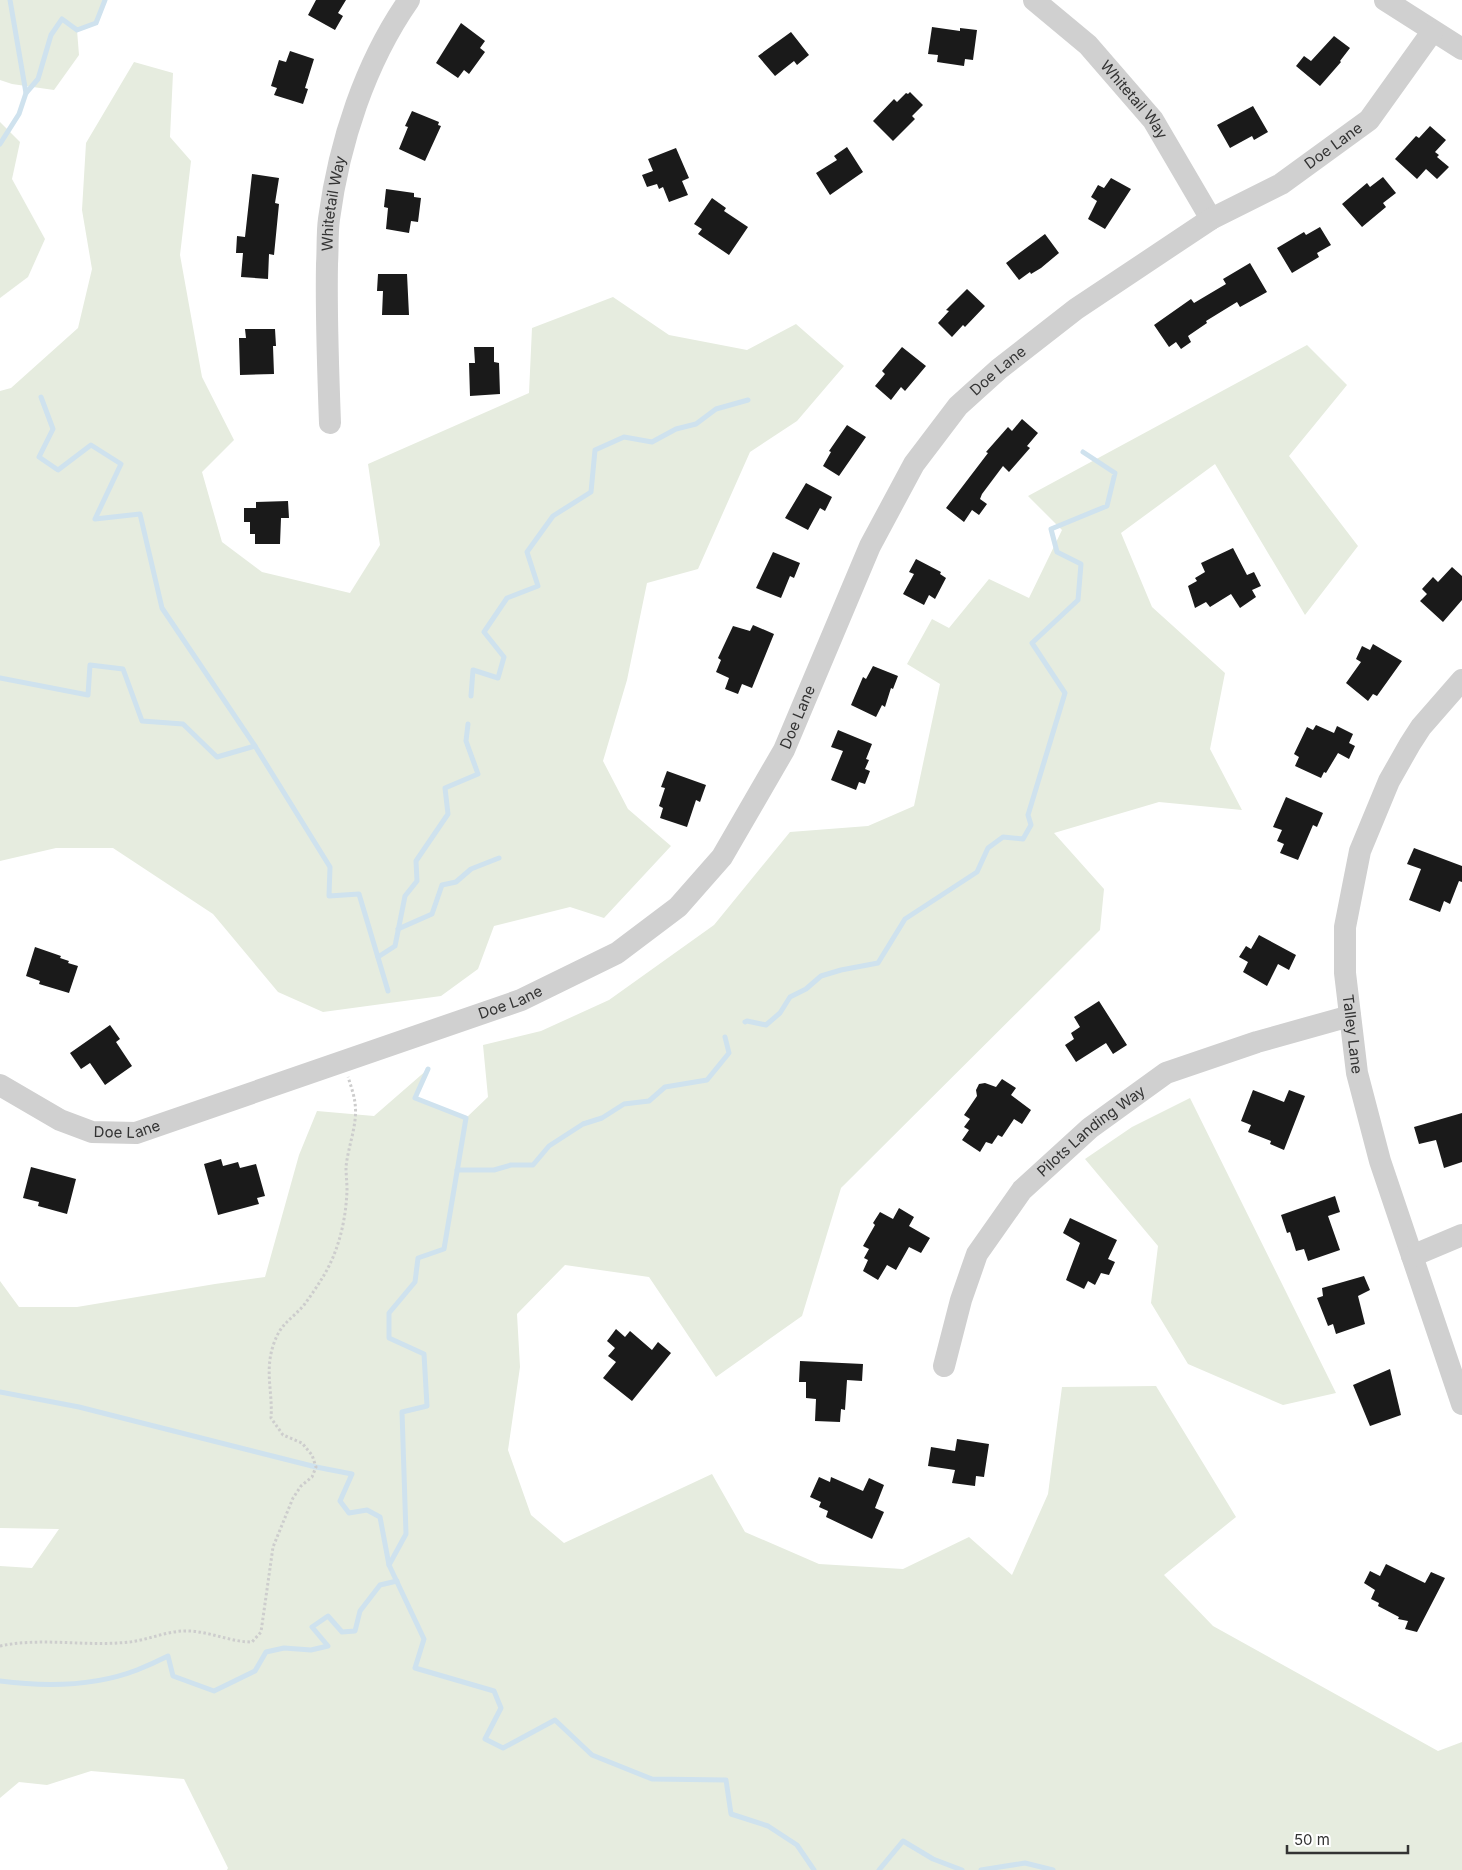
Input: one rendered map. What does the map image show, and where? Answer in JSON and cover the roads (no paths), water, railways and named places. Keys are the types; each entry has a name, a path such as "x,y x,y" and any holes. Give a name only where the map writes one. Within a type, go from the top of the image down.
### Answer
{"street":[{"name":"Whitetail Way","path":"330,423 326,318 329,219 340,155 362,87 399,15 410,0"},
{"name":"Whitetail Way","path":"1034,0 1088,45 1153,120 1211,219"},
{"path":"1385,0 1432,32 1462,49"},
{"name":"Doe Lane","path":"0,1085 60,1120 92,1132 136,1133 521,1000 617,953 678,907 722,857 784,750 870,546 914,464 958,406 999,369 1076,309 1211,219 1281,184 1369,120 1432,32"},
{"name":"Talley Lane","path":"1462,680 1421,727 1388,781 1360,851 1345,927 1345,973 1357,1073 1380,1161 1462,1404"},
{"name":"Pilots Landing Way","path":"944,1366 961,1300 977,1254 1022,1190 1090,1128 1166,1074 1257,1042 1350,1016"},
{"path":"1412,1256 1462,1235"}],"waterway":[{"path":"10,0 26,93"},
{"path":"0,144 19,114 26,93 38,79 51,35 62,19 77,30 96,23 105,0"},
{"path":"41,397 53,429 39,457 58,470 91,445 121,464 95,519 140,514 162,608 255,746 330,867 329,896 359,894 388,991"},
{"path":"471,696 473,670 498,678 504,657 484,632 507,598 538,586 527,552 553,516 591,492 595,450 624,437 652,442 676,429 696,424 716,409 748,400"},
{"path":"745,1022 766,1025 780,1013 790,997 806,989 821,976 878,963 905,919 977,872 988,848 1003,837 1023,839 1031,825 1028,815 1065,693 1032,643 1078,600 1081,564 1057,552 1051,529 1107,506 1115,473 1083,452"},
{"path":"0,678 88,695 90,665 123,669 142,721 183,724 217,757 255,746"},
{"path":"378,957 395,946 405,896 417,881 416,861 448,814 445,788 478,774 466,741 468,724"},
{"path":"398,929 432,914 442,885 456,882 471,869 499,858"},
{"path":"457,1170 494,1170 511,1165 533,1165 549,1146 583,1124 602,1118 624,1104 649,1101 665,1087 707,1080 729,1053 725,1037"},
{"path":"428,1069 415,1098 466,1118 444,1249 418,1258 415,1282 389,1313 389,1338 424,1354 427,1406 402,1412 406,1534 389,1565 424,1639 415,1668 494,1691 501,1708 485,1739 503,1748 555,1720 592,1755 652,1779 726,1780 731,1814 768,1826 797,1845 814,1870"},
{"path":"0,1392 79,1407 316,1467 352,1474 340,1501 349,1513 367,1510 380,1517 389,1565"},
{"path":"0,1681 52,1685 86,1683 120,1676 168,1656 173,1676 214,1691 255,1671 266,1652 284,1648 311,1650 328,1646 312,1627 328,1616 342,1632 355,1631 360,1611 380,1585 397,1581"},
{"path":"879,1870 903,1841 933,1859 962,1870"},
{"path":"981,1870 1025,1863 1053,1870"}]}
